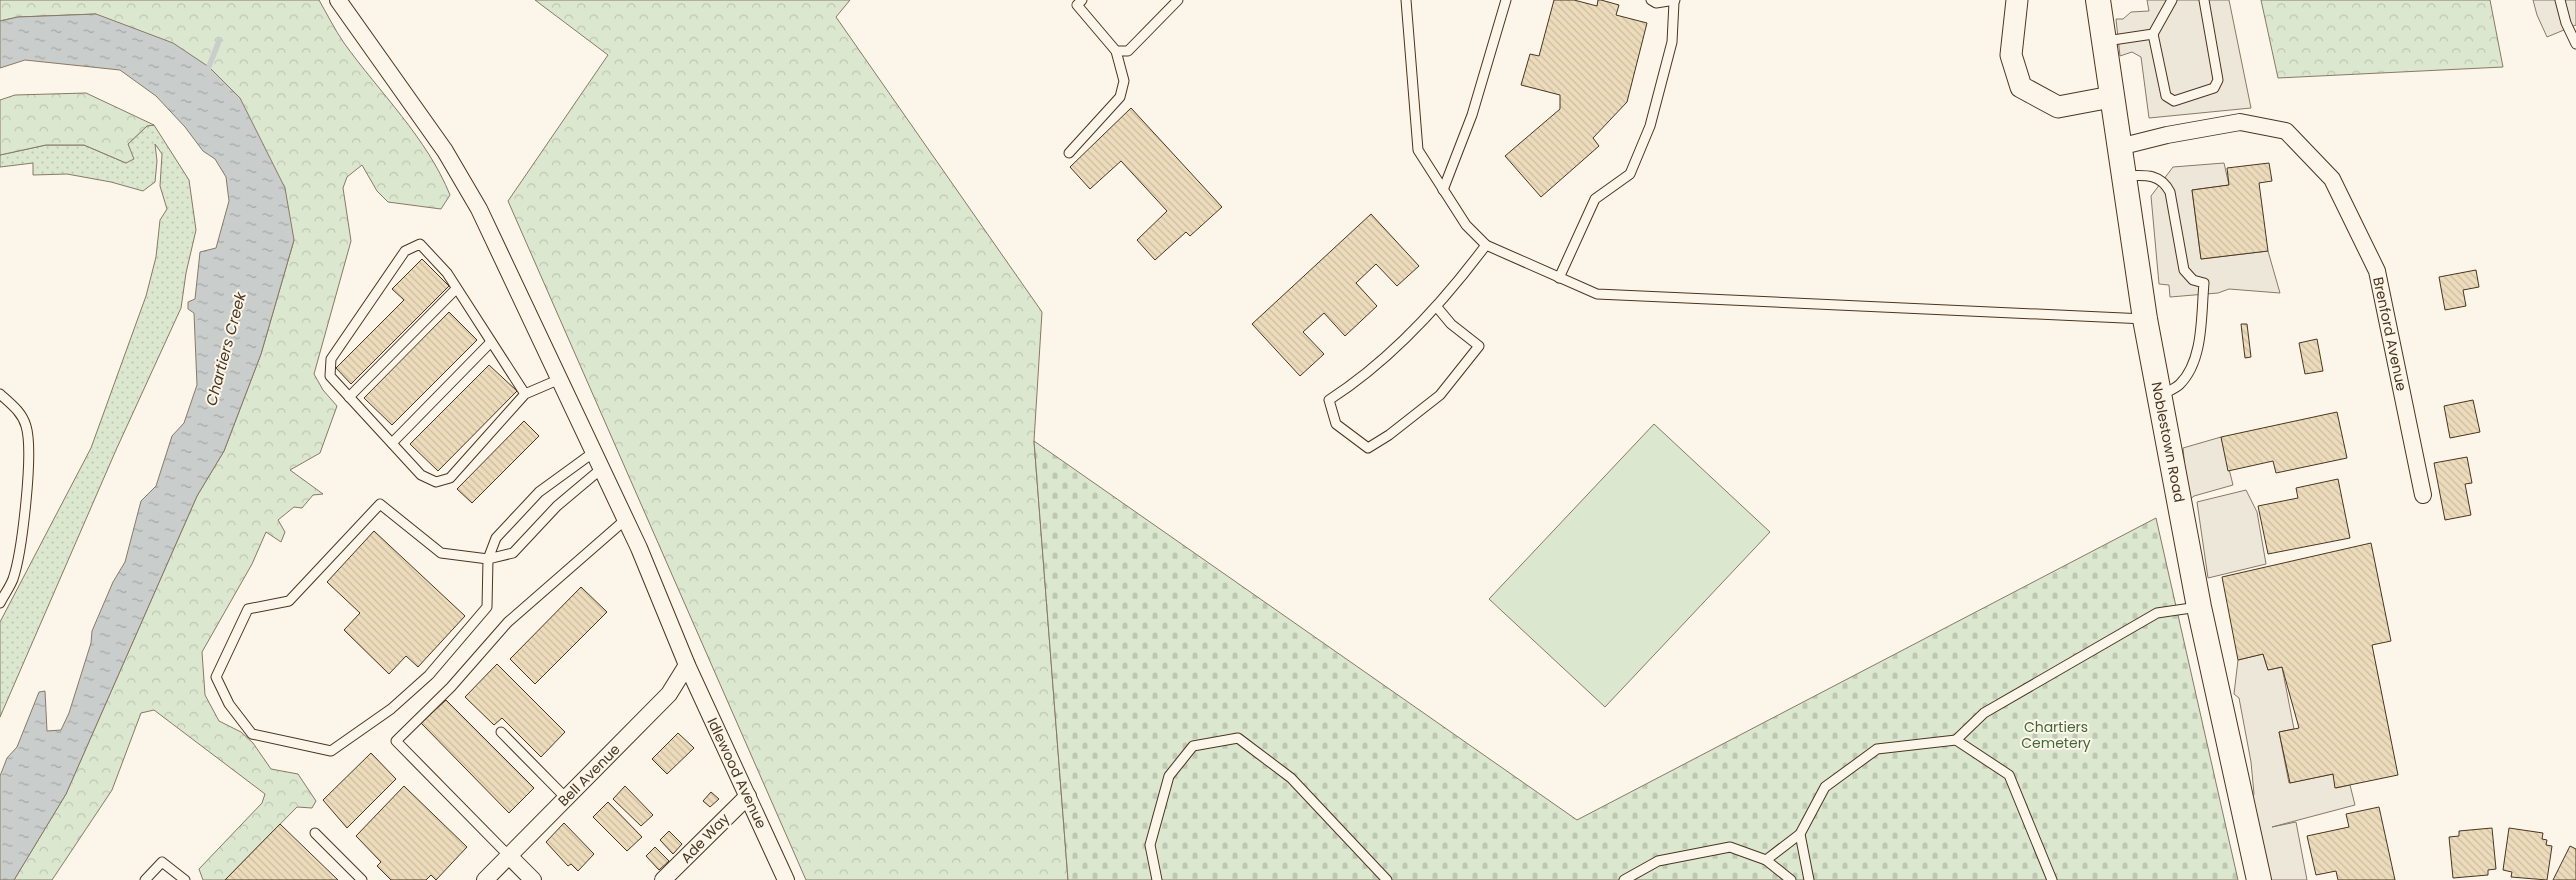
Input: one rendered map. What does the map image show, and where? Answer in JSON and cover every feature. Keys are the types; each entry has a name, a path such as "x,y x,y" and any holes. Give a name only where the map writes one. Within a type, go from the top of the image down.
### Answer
{"main road":[{"name":"Noblestown Road","path":"2098,0 2145,320 2199,607 2259,880"}],"street":[{"name":"Idlewood Avenue","path":"338,0 445,151 479,209 594,452 687,665 786,880"},
{"path":"2017,0 2011,55 2021,87 2058,107 2111,97"},
{"name":"Brenford Avenue","path":"2119,147 2167,135 2240,122 2286,131 2332,179 2376,271 2423,495"},
{"name":"Bell Avenue","path":"484,880 669,694 687,665"},
{"name":"Ade Way","path":"662,880 748,796"},
{"path":"509,856 533,880"}],"lane":[{"path":"1069,153 1120,97 1124,81 1116,51 1077,5 1082,0"},
{"path":"1116,51 1128,50 1178,0"},
{"path":"1406,0 1418,150 1466,225 1486,245 1559,278 1597,294 2145,320"},
{"path":"1444,190 1472,115 1506,0"},
{"path":"1559,278 1596,199 1630,174 1650,126 1672,42 1674,1 1656,3 1651,0"},
{"path":"2172,0 2153,34 2166,96 2174,101 2214,88 2218,80 2204,0"},
{"path":"2560,0 2566,23 2576,44"},
{"path":"2104,42 2153,34"},
{"path":"2124,176 2151,174 2165,182 2170,192 2184,270 2193,280 2204,283 2196,354 2189,371 2179,385 2160,396"},
{"path":"525,394 447,273 420,244 405,251 330,359 330,376 421,475 436,482 450,478 525,394 560,379"},
{"path":"1436,306 1451,324 1479,346 1440,395 1389,435 1368,448 1336,424 1329,400 1360,380 1406,338 1436,306 1456,286 1486,245"},
{"path":"349,397 456,289"},
{"path":"392,443 491,342"},
{"path":"0,394 18,410 27,427 28,465 20,548 12,580 0,603"},
{"path":"594,452 539,492 496,538 488,560 487,607 423,680 391,709 330,751 252,734 229,704 216,677 248,608 288,601 380,504 441,553 488,560 514,553 557,506 601,469"},
{"path":"509,856 396,742 451,688 508,622 625,520"},
{"path":"1766,860 1800,834 1825,787 1877,749 1956,740 1984,713 2157,614 2199,607"},
{"path":"501,732 566,798"},
{"path":"1157,880 1150,845 1169,776 1193,746 1238,738 1291,778 1387,880"},
{"path":"1956,740 2009,775 2052,880"},
{"path":"315,833 362,880"},
{"path":"1800,834 1809,880"},
{"path":"1624,880 1658,861 1730,847 1766,860 1791,880"},
{"path":"145,880 162,862 185,880"}],"green space":[{"path":"0,0 319,0 344,43 402,116 429,154 450,195 441,209 388,202 377,191 362,165 347,177 343,188 351,241 314,374 323,390 337,406 320,453 290,470 323,494 313,495 302,508 294,507 278,520 285,532 281,542 266,532 252,564 202,652 205,695 219,721 241,732 253,743 271,769 298,774 316,801 312,808 297,807 225,880 203,880 199,869 262,803 265,794 154,710 141,713 112,790 52,880 14,880 66,794 197,496 224,451 261,354 294,240 96,14 18,17 0,21"},
{"path":"535,0 850,0 836,17 1042,312 1034,441 1068,880 806,880 508,201 608,55"},
{"path":"2261,0 2490,0 2503,67 2278,78"},
{"path":"86,93 154,125 147,126 128,144 134,159 126,163 84,145 46,145 0,155 0,100 15,95"},
{"path":"154,125 189,180 196,230 186,273 181,308 116,450 0,717 0,622 91,448 146,296 156,257 160,220 167,209 160,186 162,154 155,144 157,161 155,182 143,191 111,182 67,174 33,175 33,163 0,167 0,155 46,145 84,145 126,163 128,144 147,126"},
{"path":"1654,424 1770,532 1605,707 1489,599"},
{"name":"Chartiers Cemetery","path":"1034,441 1577,820 2156,518 2238,880 1068,880"}],"shaded area":[{"path":"2147,0 2229,0 2251,108 2149,118 2141,57 2132,52 2120,56 2116,19 2123,19 2131,12 2149,11"},
{"path":"2533,0 2576,0 2576,25 2547,37 2537,15"},
{"path":"2224,163 2229,185 2192,190 2201,259 2268,251 2280,293 2229,289 2218,293 2170,297 2169,285 2159,284 2151,196 2173,167"},
{"path":"2221,437 2233,485 2194,496 2188,501 2183,448"},
{"path":"2246,490 2257,512 2266,564 2208,578 2197,502"},
{"path":"2263,654 2268,670 2282,667 2294,729 2279,732 2289,783 2333,774 2336,788 2350,785 2355,805 2272,827 2296,822 2307,880 2267,880 2250,800 2254,794 2251,762 2239,698 2234,694 2238,660"}],"water":[{"name":"Chartiers Creek","path":"96,14 173,43 209,67 240,98 285,188 294,240 261,354 224,451 197,496 66,794 14,880 0,880 0,776 7,758 17,747 39,692 45,691 47,731 61,730 69,713 91,643 92,631 113,582 125,562 141,501 156,486 172,436 184,423 197,385 194,313 188,309 188,302 195,299 200,252 216,248 229,201 226,177 215,159 203,151 185,127 156,96 120,70 25,60 0,68 0,21 18,17"}],"building":[{"path":"1554,0 1574,0 1597,6 1598,0 1601,0 1619,5 1616,15 1647,23 1627,102 1593,138 1599,146 1541,197 1505,156 1560,109 1560,95 1521,85 1530,54 1539,56"},
{"path":"1131,108 1222,207 1190,236 1186,232 1155,260 1137,240 1167,211 1121,161 1090,189 1070,167"},
{"path":"2269,163 2272,181 2259,183 2268,251 2201,259 2192,190 2229,185 2227,168"},
{"path":"1371,214 1419,266 1397,286 1376,264 1356,283 1377,306 1345,336 1324,313 1303,332 1324,354 1300,376 1252,324"},
{"path":"422,259 449,286 351,384 336,368 404,300 392,289"},
{"path":"2476,270 2479,287 2463,290 2466,306 2445,310 2439,277"},
{"path":"449,312 477,340 392,425 364,398"},
{"path":"2241,324 2247,324 2251,357 2245,358"},
{"path":"2317,339 2323,371 2305,374 2299,343"},
{"path":"489,365 517,391 438,471 410,444"},
{"path":"2473,400 2480,432 2450,438 2444,406"},
{"path":"2337,412 2347,458 2276,473 2273,461 2228,471 2221,437"},
{"path":"524,421 539,436 472,503 457,489"},
{"path":"2467,457 2472,483 2465,484 2471,515 2445,520 2434,463"},
{"path":"2338,479 2350,538 2268,554 2258,506 2298,498 2296,488"},
{"path":"374,531 465,616 418,667 406,656 389,674 344,630 360,613 327,582"},
{"path":"2371,543 2391,641 2372,645 2398,775 2335,788 2333,774 2290,783 2279,732 2299,728 2282,667 2268,670 2263,654 2238,660 2222,577"},
{"path":"581,587 607,612 535,684 510,659"},
{"path":"497,664 565,732 541,757 502,718 494,725 465,697"},
{"path":"446,700 534,788 509,813 421,723"},
{"path":"678,733 694,748 667,774 652,759"},
{"path":"371,753 396,779 347,828 323,800"},
{"path":"404,786 467,847 436,880 431,875 426,880 391,880 377,866 381,862 356,836"},
{"path":"625,786 653,815 641,826 613,799"},
{"path":"711,792 719,799 710,807 703,801"},
{"path":"608,802 642,837 627,851 593,817"},
{"path":"2379,807 2395,880 2338,880 2336,871 2316,875 2307,836 2349,827 2346,814"},
{"path":"564,823 594,854 578,871 571,864 568,866 546,842"},
{"path":"280,824 338,880 225,880"},
{"path":"2492,828 2496,869 2488,870 2488,875 2453,878 2449,837 2459,836 2459,831"},
{"path":"2509,828 2543,833 2542,839 2547,840 2546,845 2552,846 2547,880 2511,877 2512,872 2503,870"},
{"path":"669,831 682,844 673,854 660,840"},
{"path":"2570,846 2576,849 2576,880 2553,880"},
{"path":"655,847 669,861 659,870 646,856"}],"waterway":[{"path":"206,74 219,41"}]}
